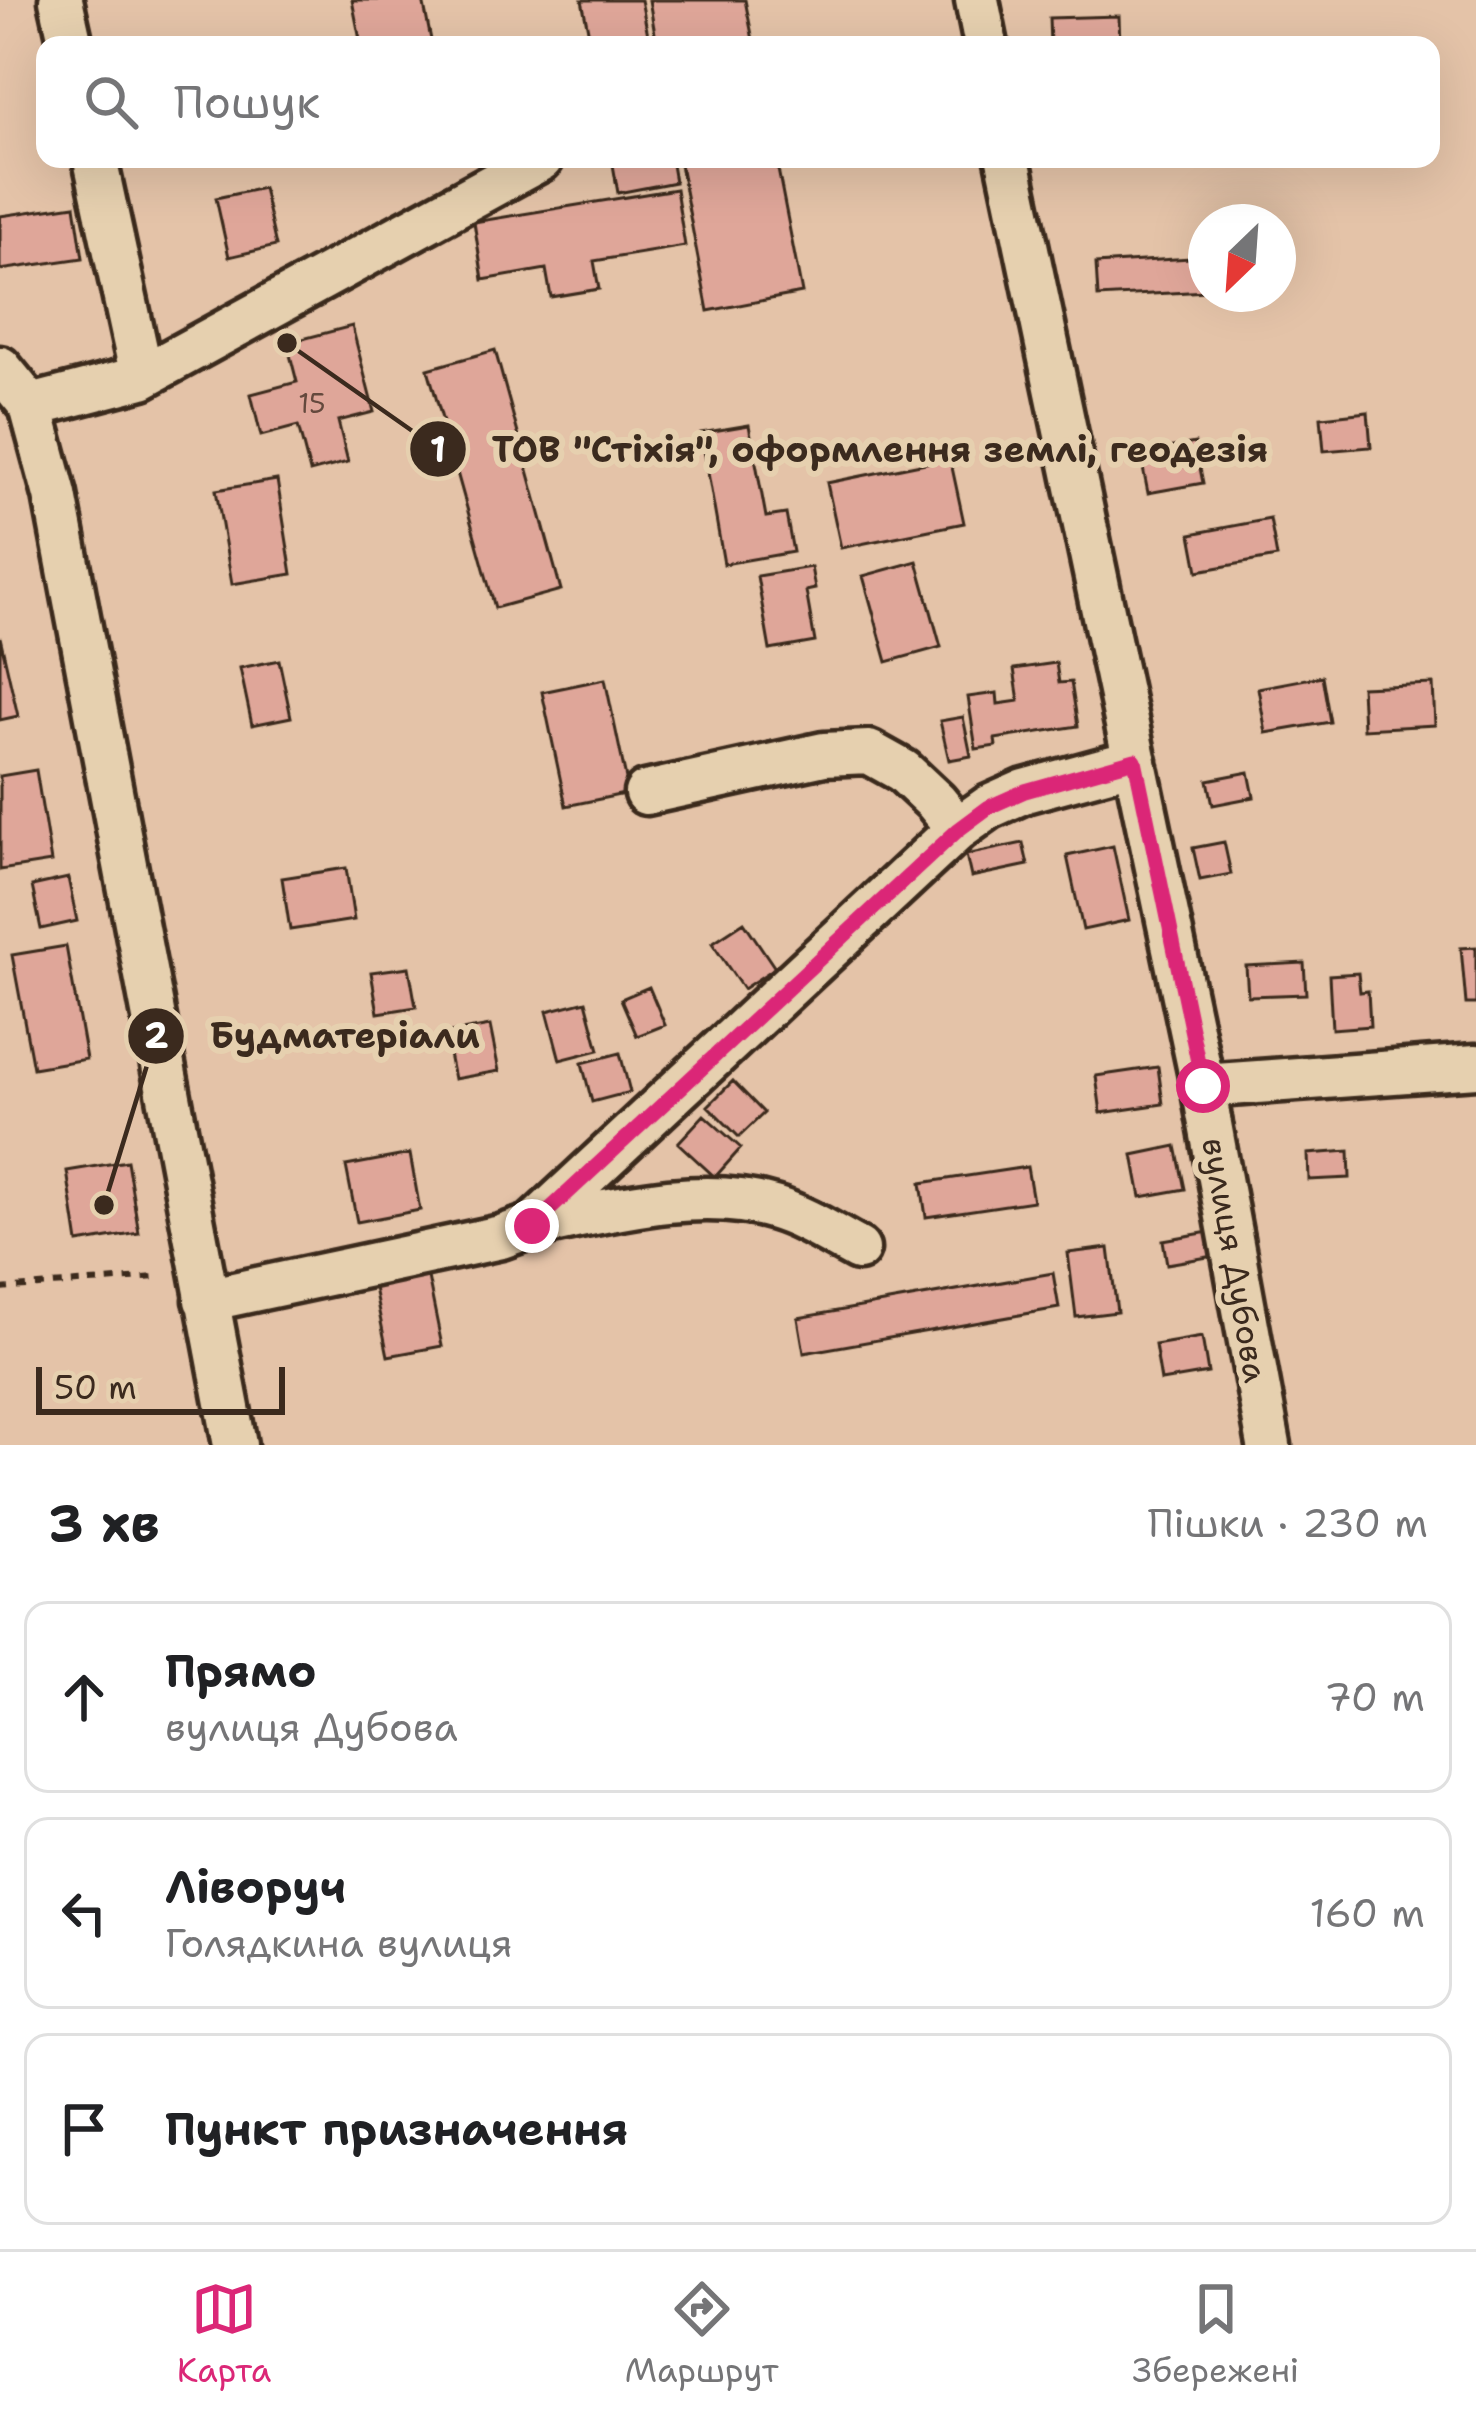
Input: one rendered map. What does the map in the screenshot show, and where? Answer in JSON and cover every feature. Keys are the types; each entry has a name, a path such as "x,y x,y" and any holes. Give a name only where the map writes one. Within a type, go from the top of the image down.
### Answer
{"street":[{"path":"61,0 69,36"},
{"path":"977,0 984,36"},
{"path":"97,168 142,377"},
{"path":"31,406 142,377 525,168"},
{"name":"вулиця Дубова","path":"1010,168 1203,1086 1269,1445"},
{"path":"0,368 31,406 55,495 236,1445"},
{"path":"646,793 824,754 869,752 903,771 958,830"},
{"path":"532,1226 958,830 989,807 1025,791 1135,760"},
{"path":"1203,1086 1476,1066"},
{"path":"206,1300 637,1204 693,1200 771,1207 858,1249"}],"path":[{"path":"0,1288 156,1276"}],"building":[{"path":"352,0 423,0 430,36 359,36"},
{"path":"582,0 641,0 648,36 589,36"},
{"path":"649,0 745,0 752,36 655,36"},
{"path":"1119,16 1120,36 1050,36 1049,18"},
{"path":"614,168 673,168 675,182 618,193"},
{"path":"681,168 778,168 802,293 708,311"},
{"path":"263,188 276,246 229,257 216,198"},
{"path":"676,189 685,246 594,261 599,289 551,297 546,269 483,280 474,222"},
{"path":"75,205 83,258 0,270 0,216"},
{"path":"1188,258 1188,292 1098,297 1096,264"},
{"path":"352,326 374,412 338,421 348,462 310,472 298,426 261,436 251,394 297,382 287,343"},
{"path":"495,350 561,590 495,608 428,369"},
{"path":"1368,412 1371,447 1324,451 1321,417"},
{"path":"749,425 766,517 786,514 793,552 724,564 701,433"},
{"path":"1195,443 1203,483 1148,493 1140,453"},
{"path":"950,458 964,523 841,548 827,483"},
{"path":"277,480 292,574 232,584 216,490"},
{"path":"1270,519 1277,557 1198,571 1191,534"},
{"path":"917,561 941,647 887,662 863,576"},
{"path":"811,567 815,589 806,591 815,642 770,650 757,576"},
{"path":"0,637 18,716 0,720"},
{"path":"279,660 291,717 252,725 240,668"},
{"path":"1056,663 1059,683 1071,682 1078,726 995,739 996,746 976,749 968,697 997,693 998,704 1019,701 1014,669"},
{"path":"1322,676 1330,722 1266,733 1258,688"},
{"path":"605,679 629,793 566,806 542,692"},
{"path":"1433,684 1435,725 1363,729 1361,687"},
{"path":"963,717 971,756 949,760 940,721"},
{"path":"36,770 51,862 0,870 0,776"},
{"path":"1249,772 1254,797 1213,805 1208,780"},
{"path":"1224,842 1231,874 1200,880 1193,848"},
{"path":"1023,843 1028,865 971,877 966,855"},
{"path":"1113,846 1129,920 1083,930 1067,856"},
{"path":"346,868 354,920 290,930 282,878"},
{"path":"68,878 77,921 41,929 32,886"},
{"path":"744,922 775,968 743,989 712,943"},
{"path":"66,946 86,1059 33,1068 12,955"},
{"path":"1476,947 1476,1004 1466,1004 1461,948"},
{"path":"1304,963 1306,994 1248,996 1246,966"},
{"path":"409,967 416,1007 378,1013 371,972"},
{"path":"1358,973 1360,992 1368,991 1370,1026 1332,1029 1329,975"},
{"path":"649,987 665,1025 637,1036 621,999"},
{"path":"586,1001 599,1050 560,1060 547,1011"},
{"path":"490,1026 499,1071 454,1079 445,1034"},
{"path":"620,1053 630,1092 592,1102 582,1063"},
{"path":"1158,1067 1163,1104 1101,1113 1096,1076"},
{"path":"733,1081 764,1113 739,1137 708,1106"},
{"path":"704,1115 741,1148 715,1177 678,1143"},
{"path":"1176,1146 1185,1189 1141,1197 1133,1155"},
{"path":"1349,1151 1350,1178 1309,1180 1308,1154"},
{"path":"410,1154 420,1210 357,1222 346,1166"},
{"path":"127,1161 139,1233 78,1243 67,1171"},
{"path":"1027,1167 1033,1201 926,1217 921,1183"},
{"path":"1209,1232 1214,1256 1167,1264 1163,1240"},
{"path":"1109,1248 1117,1312 1076,1317 1068,1253"},
{"path":"426,1267 442,1346 388,1356 372,1278"},
{"path":"1053,1273 1059,1308 804,1353 798,1318"},
{"path":"1202,1337 1208,1373 1161,1381 1155,1345"}],"place":[{"name":"ТОВ \"Стіхія\", оформлення землі, геодезія","path":"287,343"},
{"name":"Будматеріали","path":"104,1205"}],"route":[{"path":"532,1226 958,830 989,807 1025,791 1135,760 1203,1086"}]}
